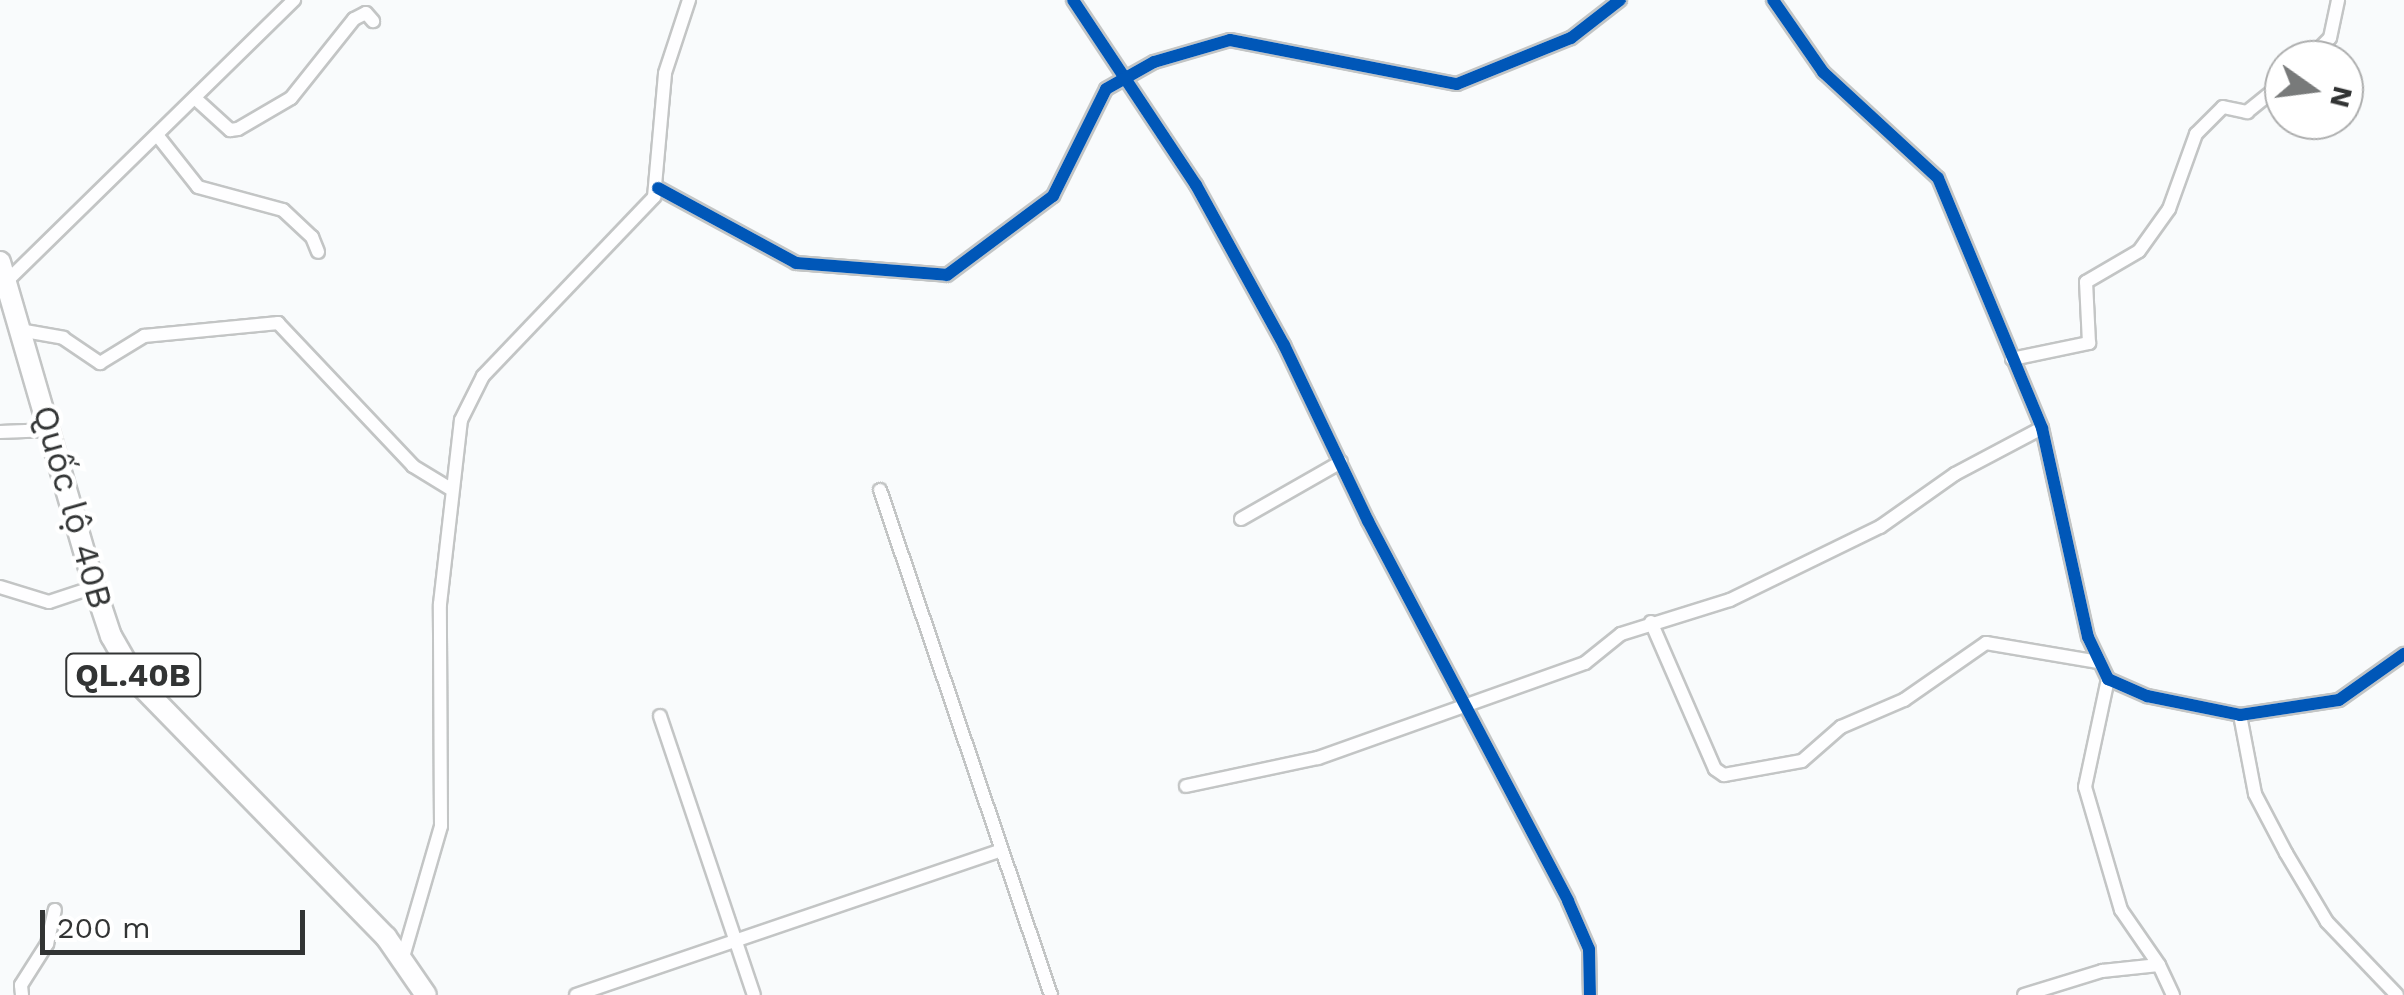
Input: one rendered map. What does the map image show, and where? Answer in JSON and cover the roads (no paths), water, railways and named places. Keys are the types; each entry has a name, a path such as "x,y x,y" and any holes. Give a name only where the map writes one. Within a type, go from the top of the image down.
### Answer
{"highway":[{"name":"Quốc lộ 40B","path":"4,272 24,331 94,587 111,636 138,683 403,957 426,995"}],"street":[{"path":"4,272 197,100 294,0"},
{"path":"403,957 440,826 440,604 449,488 461,420 474,387 631,228 658,188 665,73 689,0"},
{"path":"1072,0 1228,238 1588,944 1590,995"},
{"path":"658,188 796,263 947,274 1053,196 1073,146 1122,75 1230,40 1458,84 1571,38 1620,0"},
{"path":"1773,0 1823,72 1938,178 2042,428 2098,662 2108,679 2146,696 2240,715 2339,700 2404,654"},
{"path":"2328,40 2338,0"},
{"path":"197,100 230,130 238,129 291,98 354,19 366,12 373,21"},
{"path":"2012,359 2089,343 2084,286 2139,251 2168,209 2196,134 2223,107 2247,112 2264,98"},
{"path":"158,135 198,188 283,210 312,236 318,252"},
{"path":"24,331 63,338 100,363 144,336 278,323 413,466 449,488"},
{"path":"1186,786 1318,758 1585,662 1621,634 1730,600 1880,527 1955,474 2042,428"},
{"path":"0,432 51,430"},
{"path":"1241,519 1341,462"},
{"path":"880,490 1051,995"},
{"path":"0,586 49,602 94,587"},
{"path":"1651,622 1714,769 1724,774 1802,761 1841,727 1904,700 1986,643 2098,662"},
{"path":"2108,679 2084,787 2121,910 2174,995"},
{"path":"2240,715 2255,794 2286,853 2327,922 2397,995"},
{"path":"660,716 754,995"},
{"path":"576,995 1001,850"},
{"path":"22,995 21,985 47,944 55,910"},
{"path":"2024,995 2102,971 2159,966"}]}
